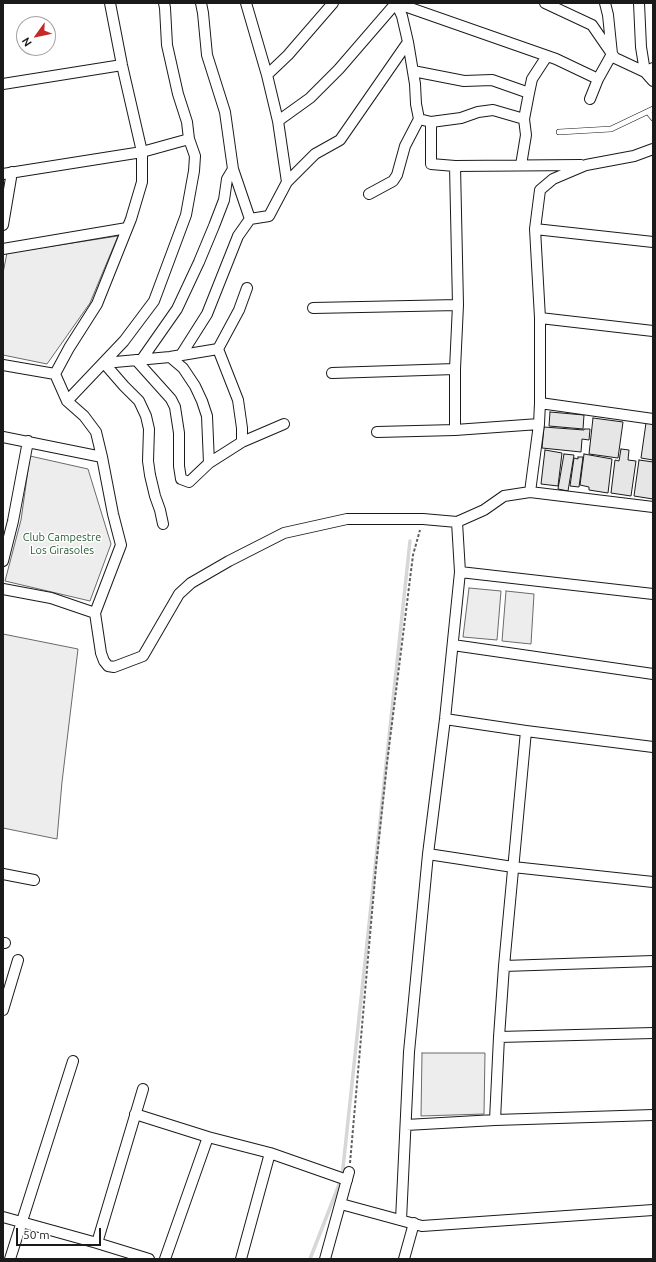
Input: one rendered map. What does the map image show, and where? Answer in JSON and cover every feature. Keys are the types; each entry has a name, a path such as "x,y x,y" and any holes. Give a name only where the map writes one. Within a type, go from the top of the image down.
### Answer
{"street":[{"path":"55,374 69,348 97,304 127,228 142,182 142,152 122,65 112,3"},
{"path":"67,401 124,341 154,301 186,215 194,171 195,156 189,139 187,122 178,94 167,46 164,3"},
{"path":"201,3 207,55 225,112 233,169 250,219"},
{"path":"246,3 267,75 278,121 287,182"},
{"path":"267,75 288,56 333,3"},
{"path":"278,121 310,98 339,68 396,3"},
{"path":"396,3 547,56 598,79"},
{"path":"369,194 393,181 397,174 405,146 419,119 408,42 402,16 396,3"},
{"path":"545,3 592,25 615,58 649,70"},
{"path":"590,99 598,79 612,54 608,15 605,3"},
{"path":"639,3 641,47 653,81"},
{"path":"181,355 207,314 238,236 250,219 269,216 287,182 315,154 340,140 408,42"},
{"path":"521,165 526,135 524,119 532,79 547,56"},
{"path":"3,84 122,65"},
{"path":"413,71 464,81 492,80 529,93"},
{"path":"419,119 432,122 461,118 478,112 493,110 524,119"},
{"path":"432,122 431,164 455,166 586,165 634,156 653,149"},
{"path":"3,225 7,173 142,152 189,139"},
{"path":"530,492 539,424 540,403 540,318 535,229 540,190 554,179 586,165"},
{"path":"455,166 458,305 455,369 455,430"},
{"path":"139,360 177,310 214,226 224,200 227,179 233,169"},
{"path":"3,249 127,228"},
{"path":"535,229 653,242"},
{"path":"242,442 242,428 238,400 218,349 239,310 247,288"},
{"path":"313,308 458,305"},
{"path":"540,318 653,331"},
{"path":"104,363 170,357 218,349"},
{"path":"170,357 183,368 195,386 207,416 209,463"},
{"path":"139,360 171,399 175,407 179,433 179,466 181,479 189,482 209,463 242,442 284,424"},
{"path":"104,363 124,386 140,401 146,416 150,475 163,524"},
{"path":"3,365 55,374"},
{"path":"332,373 455,369"},
{"path":"55,374 67,401 84,416 96,432 121,545 95,612 101,653 108,666 114,667 143,656 179,594 191,583 229,561 284,533 347,520 423,519 457,522 484,510 504,496 530,492 653,507"},
{"path":"540,403 653,419"},
{"path":"377,432 455,430 539,424"},
{"path":"3,436 102,457"},
{"path":"3,561 13,521 28,441"},
{"path":"401,1220 409,1052 428,854 445,719 460,572 457,522"},
{"path":"460,572 653,594"},
{"path":"3,588 51,598 95,612"},
{"path":"453,645 653,674"},
{"path":"445,719 653,747"},
{"path":"495,1120 504,966 526,731"},
{"path":"428,854 513,866 653,882"},
{"path":"3,874 34,880"},
{"path":"3,1010 18,960"},
{"path":"504,966 653,961"},
{"path":"499,1036 653,1033"},
{"path":"10,1259 74,1061"},
{"path":"96,1243 143,1089"},
{"path":"136,1114 208,1137 270,1153 348,1176 325,1259"},
{"path":"406,1125 495,1120 653,1115"},
{"path":"165,1259 208,1137"},
{"path":"241,1259 270,1153"},
{"path":"341,1204 422,1226 653,1210"},
{"path":"3,1217 149,1259"},
{"path":"404,1259 414,1224"}],"lane":[{"path":"559,132 611,129 651,110 653,118"}],"path":[{"path":"348,1176 376,867 413,555 423,519"}],"shaded area":[{"path":"118,236 90,303 47,364 3,355 3,273 7,253"},
{"name":"Club Campestre Los Girasoles","path":"30,456 88,469 111,544 90,601 5,581 21,520"},
{"path":"469,588 501,591 497,640 463,637"},
{"path":"506,591 534,594 531,644 502,641"},
{"path":"3,634 78,649 62,782 57,839 3,828"},
{"path":"422,1053 485,1053 484,1114 421,1116"}],"building":[{"path":"550,412 584,415 583,429 549,426"},
{"path":"593,418 623,422 618,458 589,454"},
{"path":"646,423 653,424 653,460 641,458"},
{"path":"544,427 584,430 590,429 589,440 582,439 581,452 542,448"},
{"path":"621,449 629,450 628,460 636,461 631,496 611,493 615,460 619,461"},
{"path":"545,450 562,453 558,486 541,484"},
{"path":"564,454 574,455 568,491 558,489"},
{"path":"584,454 612,459 608,493 589,490 589,487 580,485"},
{"path":"578,457 583,457 579,487 570,486 574,458 578,459"},
{"path":"639,460 653,462 653,499 634,496"}],"waterway":[{"path":"310,1259 342,1177 410,541"}]}
